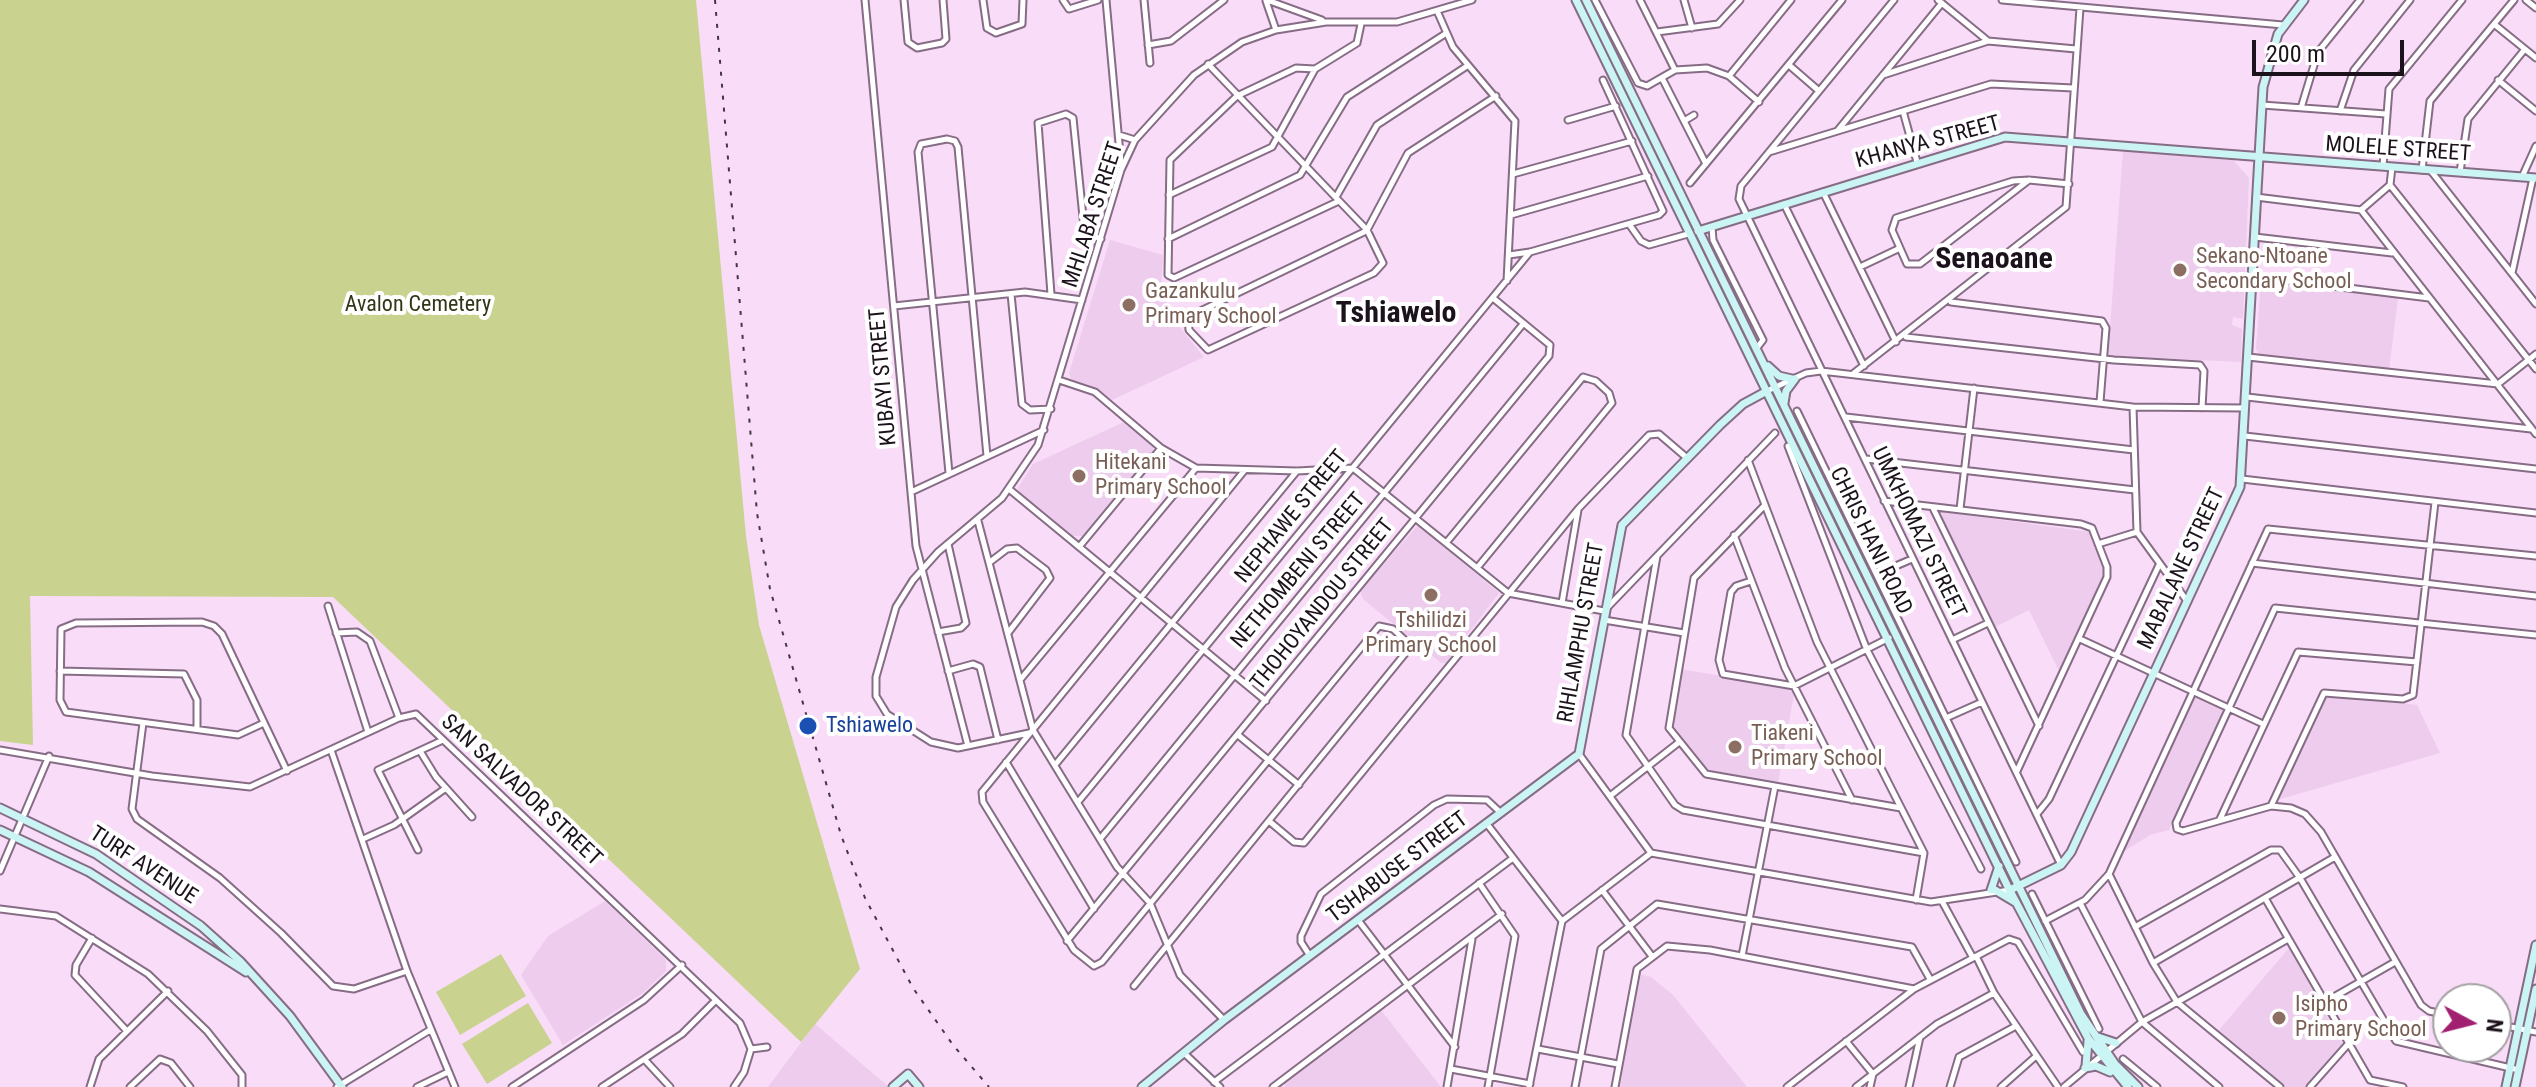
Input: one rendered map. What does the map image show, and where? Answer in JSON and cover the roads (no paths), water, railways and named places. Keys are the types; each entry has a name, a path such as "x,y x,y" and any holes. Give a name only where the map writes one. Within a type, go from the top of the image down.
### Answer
{"main road":[{"name":"CHRIS HANI ROAD","path":"1576,0 1688,234 1771,389 1891,637 2008,857 2025,880 2032,914 2102,1053 2115,1075 2128,1087"},
{"name":"CHRIS HANI ROAD","path":"1586,0 1758,352 1771,389 1784,406 1999,866 2001,889 2017,903 2093,1033"},
{"name":"MABALANE STREET","path":"2063,861 2155,673 2242,479 2261,105 2269,63 2283,25 2304,0"},
{"name":"KHANYA STREET","path":"1688,234 1998,138 2257,157"},
{"name":"MOLELE STREET","path":"2257,157 2534,178"},
{"path":"1758,352 1774,373 1794,378 1786,391 1784,406"},
{"name":"RIHLAMPHU STREET","path":"1579,754 1622,525 1743,404 1771,389"},
{"name":"TSHABUSE STREET","path":"1142,1087 1224,1020 1579,754"},
{"name":"TURF AVENUE","path":"0,808 96,854 161,896 225,947 308,1038 340,1086"},
{"name":"TURF AVENUE","path":"0,830 111,885 251,975"},
{"path":"2001,889 2063,861"},
{"path":"1999,866 2001,889 2017,903"},
{"path":"2025,880 2032,914"},
{"path":"2527,1031 2536,945"},
{"path":"2506,1087 2527,1031 2536,989"},
{"path":"2115,1064 2117,1042 2093,1033 2085,1067 2101,1068 2115,1075"},
{"name":"CHRIS HANI ROAD","path":"2102,1053 2138,1087"},
{"path":"2515,1069 2515,1087"},
{"path":"893,1087 908,1074 919,1087"}],"street":[{"name":"KUBAYI STREET","path":"865,0 911,492 921,569 968,746"},
{"path":"904,0 911,45 942,43 946,36 943,0"},
{"path":"983,0 989,31 996,33 1018,27 1024,20 1023,0"},
{"path":"1063,0 1065,6 1072,9 1098,0"},
{"path":"1106,0 1121,170"},
{"path":"1144,0 1150,63"},
{"path":"1148,45 1171,41 1224,0"},
{"path":"1266,0 1326,22"},
{"path":"1266,0 1276,30"},
{"name":"MHLABA STREET","path":"1031,731 968,746 946,747 913,733 887,714 876,696 876,677 896,607 921,569 978,521 1009,489 1044,430 1121,170 1135,140 1208,64 1242,42 1276,30 1326,22 1397,22 1438,13 1472,0"},
{"path":"1595,0 1638,83 1647,86 1675,70 1707,68 1729,76 1759,102"},
{"path":"1640,0 1675,70"},
{"path":"1684,0 1692,28"},
{"path":"1657,32 1720,23 1740,0"},
{"path":"1729,76 1791,0"},
{"path":"1690,183 1842,0"},
{"path":"1746,215 1739,199 1740,189 1894,0"},
{"path":"2002,0 2283,25"},
{"path":"2113,10 2114,0"},
{"path":"2301,108 2318,52 2360,0"},
{"path":"2340,111 2354,70 2410,0"},
{"path":"2462,0 2391,85 2386,114 2390,185 2536,369"},
{"path":"2514,0 2428,105 2426,170 2536,304"},
{"path":"2526,0 2536,8"},
{"path":"1837,131 1940,2 1988,41"},
{"path":"1853,374 1950,302 2067,205 2080,8"},
{"path":"1438,13 1445,34 1467,66 1515,121 1507,282"},
{"path":"1169,195 1272,147 1315,69 1357,43 1361,24"},
{"path":"2494,24 2536,58"},
{"path":"1167,239 1300,175 1347,97 1445,34"},
{"path":"1883,75 1988,41 2076,49"},
{"path":"2460,172 2466,123 2525,49"},
{"path":"1208,64 1367,230 1382,261 1378,270 1213,349 1202,346 1187,327 1188,317 1367,230 1408,153 1496,96"},
{"path":"1789,65 1819,91"},
{"path":"1315,69 1296,68 1237,96 1170,160 1167,273 1174,278 1337,199 1377,125 1467,66"},
{"path":"1662,78 1706,164"},
{"path":"1509,255 1530,252 1659,215 1662,206 1603,80"},
{"path":"2498,80 2536,111"},
{"path":"1768,153 1991,84 2073,88"},
{"path":"2261,105 2386,114"},
{"path":"1568,120 1616,106"},
{"path":"1903,111 1917,162"},
{"path":"1051,294 1038,123 1066,114 1074,121 1084,227 1088,234 1101,239"},
{"path":"1684,121 1694,115"},
{"path":"1119,135 1135,140"},
{"path":"949,473 918,148 947,139 958,145 987,456"},
{"path":"1513,174 1632,141"},
{"path":"2522,177 2536,146"},
{"path":"1511,215 1648,176"},
{"path":"2512,273 2534,178"},
{"path":"2029,180 1920,264 1907,264 1892,230 1896,218 2013,181 2029,180 2069,184"},
{"path":"2361,210 2390,185"},
{"path":"1823,191 1896,342"},
{"path":"2255,197 2361,210 2536,434"},
{"path":"1784,203 1864,366"},
{"name":"UMKHOMAZI STREET","path":"1746,215 2016,772 2063,861"},
{"name":"KHANYA STREET","path":"1628,224 1649,245 1688,234"},
{"path":"1712,226 1713,240 1763,340 1758,352"},
{"path":"2254,237 2393,253"},
{"path":"1860,267 1898,249"},
{"name":"NEPHAWE STREET","path":"1078,802 1530,252"},
{"path":"2252,276 2429,298"},
{"path":"894,306 1011,294 1051,294 1082,300"},
{"path":"1011,294 1022,404 1030,410 1051,409"},
{"name":"THOHOYANDOU STREET","path":"1067,941 1550,354 1550,345 1493,298"},
{"path":"1950,302 2100,320 2106,328 2100,402"},
{"name":"NETHOMBENI STREET","path":"1100,839 1523,324"},
{"path":"1905,337 2104,359 2200,365 2204,371 2202,408"},
{"path":"2248,357 2498,384 2536,354"},
{"path":"1771,389 1794,378 1821,371 2133,407 2246,408"},
{"path":"1446,543 1583,377 1593,380 1609,393 1612,403 1477,569"},
{"path":"1059,380 1095,392 1161,448 1196,468 1244,471 1353,468 1508,593 1562,603 1645,627 1684,633"},
{"path":"1960,509 1974,388"},
{"path":"2247,397 2531,429"},
{"path":"2133,407 2137,532 2187,601"},
{"path":"1797,411 2016,862"},
{"path":"1845,417 2134,450"},
{"path":"911,492 1044,430"},
{"path":"1603,615 1775,433"},
{"path":"1269,821 1294,842 1304,843 1578,509 1653,434 1659,434 1687,458"},
{"path":"2245,436 2536,469"},
{"name":"CHRIS HANI ROAD","path":"1788,446 1867,650 1981,869"},
{"path":"1079,547 1161,448"},
{"path":"1865,459 2135,490"},
{"path":"1748,460 1830,669 1924,853 1916,900"},
{"path":"1020,681 1196,468"},
{"path":"1134,986 1407,654 1408,643 1390,626 1379,626 1102,962 1091,965 1067,941 983,802 984,789 1244,471"},
{"path":"1055,765 1297,471"},
{"path":"2242,479 2536,513"},
{"path":"1009,489 1266,701"},
{"path":"1884,501 2085,524 2092,528 2108,573 2016,772"},
{"path":"2271,806 2323,693 2409,699 2413,695 2435,502"},
{"path":"1765,505 1696,576 1668,725 1678,743 1703,772 1901,808"},
{"path":"1932,507 2039,726"},
{"path":"1562,603 1578,509"},
{"path":"978,521 1031,731 1122,874 1150,903 1180,975 1224,1020"},
{"path":"2045,921 2080,903 2109,874 2266,532 2274,527 2536,556"},
{"path":"2098,544 2137,532"},
{"path":"1734,535 1794,686 1852,800"},
{"path":"938,632 961,628 966,623 948,544"},
{"path":"990,562 1007,549 1017,548 1049,575 1049,583 1008,633"},
{"path":"1657,555 1626,735 1647,768 1683,810 1924,853"},
{"path":"1877,574 1912,559"},
{"path":"2252,563 2536,596"},
{"path":"2037,814 2049,799 2159,565"},
{"path":"1751,581 1736,586 1731,592 1720,671 1794,686 1891,637"},
{"path":"328,606 368,732"},
{"path":"2432,1011 2425,1009 2308,817 2291,808 2271,806 2183,831 2176,828 2227,708 2271,613 2277,607 2536,635"},
{"path":"264,723 238,735 66,712 60,704 63,626 112,622 202,622 214,626 222,634 287,771"},
{"path":"1952,640 1988,623"},
{"path":"0,750 136,773 246,787 399,718 370,641 357,632 336,633"},
{"path":"2080,639 2263,724"},
{"path":"2220,820 2295,655 2302,650 2417,662"},
{"path":"948,671 969,665 980,667 998,740"},
{"path":"60,671 184,674 197,700 197,729"},
{"path":"1946,718 1982,702"},
{"name":"SAN SALVADOR STREET","path":"399,718 416,714 682,965 740,1023 751,1049"},
{"path":"143,723 134,816 220,878 331,984 348,990 407,971"},
{"path":"1238,735 1299,785"},
{"path":"418,850 378,770 443,740"},
{"path":"1610,796 1678,743"},
{"path":"331,750 407,971 455,1087"},
{"path":"420,751 446,788 472,817"},
{"path":"1579,754 1651,853 1943,903 2001,889"},
{"path":"0,871 49,756"},
{"path":"1006,762 1094,909"},
{"path":"1742,956 1775,786"},
{"path":"363,839 402,819 446,788"},
{"path":"1311,957 1301,942 1301,936 1321,894 1434,805 1447,799 1487,800 1501,813"},
{"path":"1487,824 1562,921"},
{"path":"2135,927 2273,849 2285,854 2398,1043 2515,1069"},
{"path":"1451,1069 1530,1085 1562,921 1651,853"},
{"path":"2153,963 2335,857"},
{"path":"1183,1053 1217,1084 1513,858"},
{"path":"2109,874 2153,963 2177,1002 2280,1087"},
{"path":"1479,883 1515,936 1488,1087"},
{"path":"1602,890 1651,955"},
{"path":"2032,894 2093,1033"},
{"path":"2265,898 2370,1080 2403,1087"},
{"path":"1575,1087 1601,949 1628,924 1661,903 1912,947 1930,979"},
{"path":"1943,903 1994,993 2058,1087"},
{"path":"2080,903 2142,1022 2219,1087"},
{"path":"0,909 56,916 140,968 168,991 207,1031 240,1072 242,1087"},
{"path":"1276,1086 1502,914"},
{"path":"1358,920 1455,1047"},
{"path":"92,938 76,965 75,975 126,1030"},
{"path":"1447,1087 1472,939"},
{"path":"2064,1087 2142,1022 2288,939"},
{"path":"1787,1087 1914,989 1974,957 2015,940 2083,1052"},
{"path":"1615,1087 1637,969 1651,955 1675,945 1914,989"},
{"path":"2325,1002 2395,962"},
{"path":"512,1087 644,1000 682,965"},
{"path":"90,1087 96,1063 168,991"},
{"path":"1856,1087 1920,1037 1994,993"},
{"path":"603,1087 682,1034 716,1000"},
{"path":"1950,1087 1959,1057 2016,1026"},
{"path":"340,1086 430,1030"},
{"path":"1909,1087 1920,1037"},
{"path":"1846,1041 1873,1074"},
{"path":"2310,1087 2349,1043"},
{"path":"734,1087 744,1072 751,1049 767,1047"},
{"path":"1538,1049 1618,1064"},
{"path":"2001,1087 2035,1057"},
{"path":"130,1087 160,1059 171,1063 190,1087"},
{"path":"2123,1059 2157,1087"},
{"path":"645,1060 670,1087"},
{"path":"417,1087 448,1072"},
{"path":"1870,1087 1873,1074"},
{"path":"2364,1087 2370,1080"}],"railway":[{"path":"715,0 757,513 770,589 841,835 865,898 913,988 953,1045 989,1087"}],"place":[{"name":"Sekano-Ntoane Secondary School","path":"2180,270"},
{"name":"Gazankulu Primary School","path":"1129,305"},
{"name":"Hitekani Primary School","path":"1079,476"},
{"name":"Tshilidzi Primary School","path":"1431,595"},
{"name":"Tshiawelo","path":"808,726"},
{"name":"Tiakeni Primary School","path":"1735,747"},
{"name":"Isipho Primary School","path":"2279,1018"}],"district":[{"name":"Senaoane","path":"1994,260"},
{"name":"Tshiawelo","path":"1396,314"}],"park label":[{"name":"Avalon Cemetery","path":"418,305"}]}
